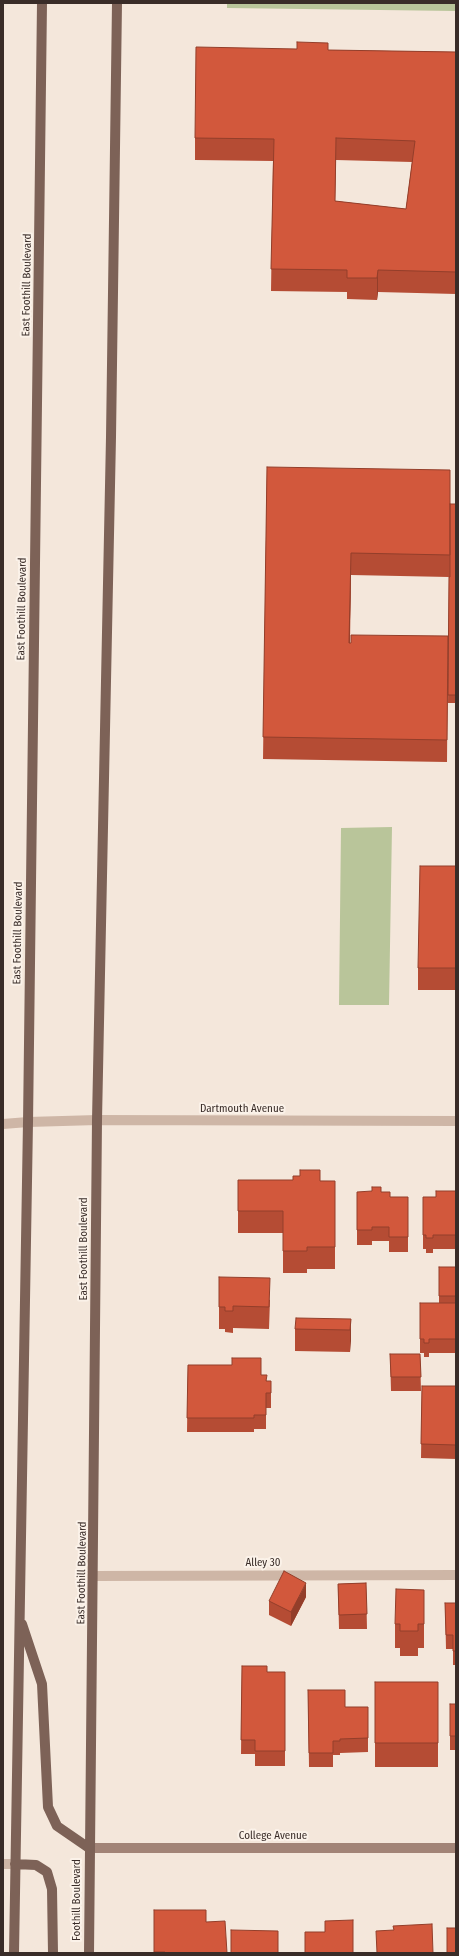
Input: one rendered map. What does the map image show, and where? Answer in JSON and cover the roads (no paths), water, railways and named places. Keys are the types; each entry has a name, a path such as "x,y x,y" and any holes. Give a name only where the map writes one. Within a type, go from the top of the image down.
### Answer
{"main road":[{"name":"East Foothill Boulevard","path":"15,1864 28,1122 42,3"},
{"name":"East Foothill Boulevard","path":"89,1848 94,1576 97,1120 111,444 117,3"},
{"path":"20,1616 42,1684 48,1806 57,1826 89,1848"},
{"name":"Foothill Boulevard","path":"89,1848 89,1953"},
{"path":"14,1953 15,1864 36,1865 47,1872 52,1889 53,1953"}],"street":[{"name":"Dartmouth Avenue","path":"3,1124 97,1120 456,1121"},
{"name":"Alley 30","path":"94,1576 456,1575"},
{"name":"College Avenue","path":"89,1848 456,1848"},
{"path":"3,1864 15,1864"}]}
